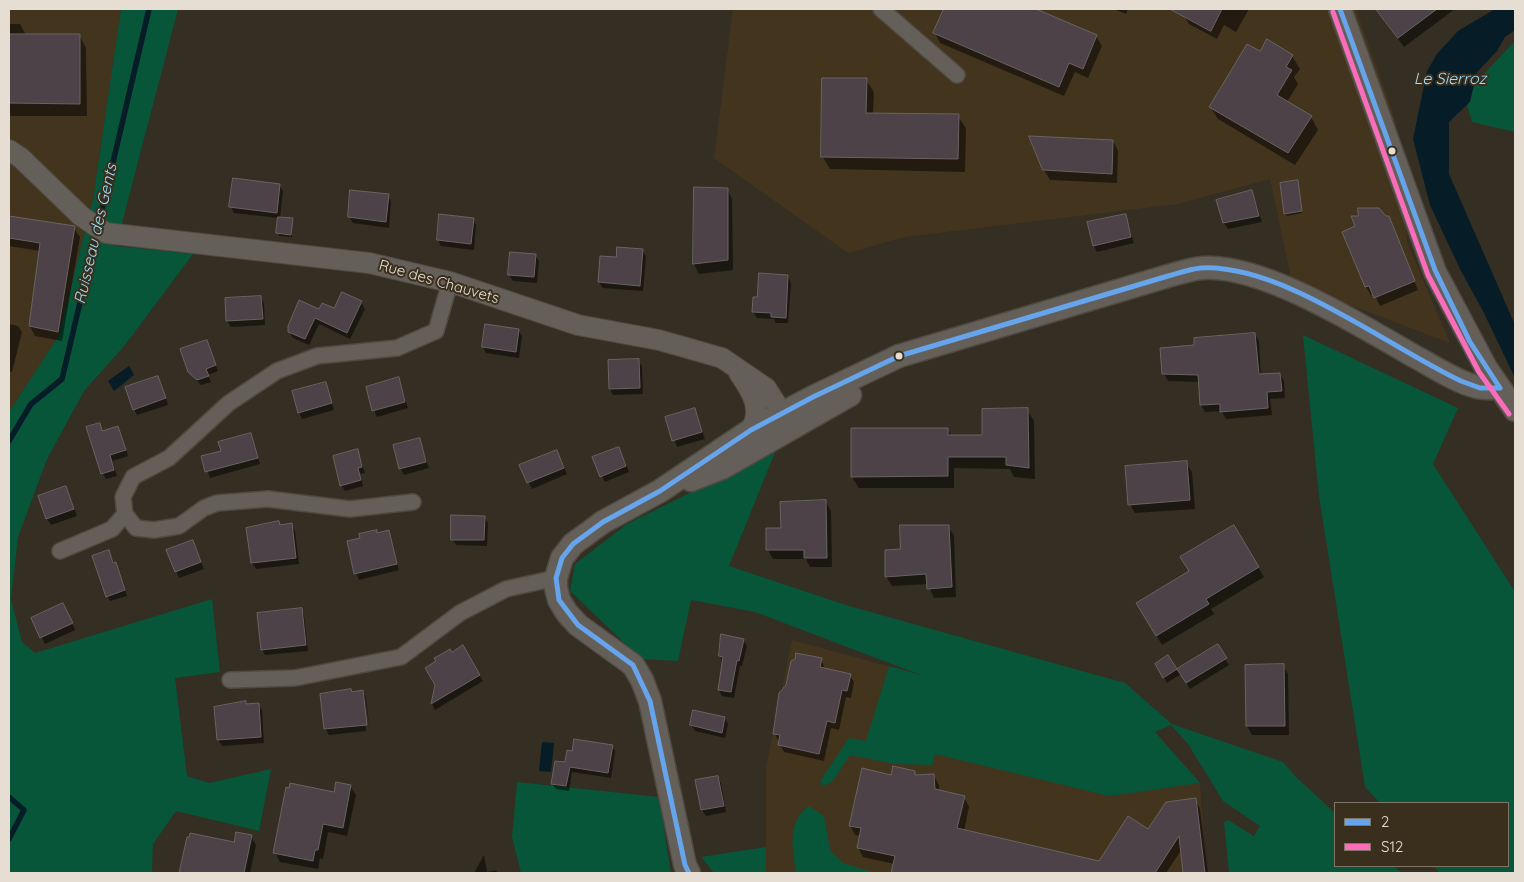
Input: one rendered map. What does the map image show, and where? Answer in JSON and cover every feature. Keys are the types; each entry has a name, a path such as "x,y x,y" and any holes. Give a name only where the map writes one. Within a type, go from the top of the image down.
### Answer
{"main road":[{"path":"1340,9 1435,272 1486,368 1515,410"},
{"path":"686,871 650,701 642,680 633,666 578,625 567,614 558,596 556,578 562,558 573,544 603,522 660,491 751,430 899,356 1168,276 1202,268 1251,274 1353,322 1434,368 1477,387 1500,388"},
{"path":"660,491 724,467 878,379 968,337"},
{"path":"1434,368 1467,370 1486,368"}],"street":[{"path":"881,9 957,75"},
{"name":"Rue des Chauvets","path":"9,150 21,158 80,216 99,228 369,263 450,282 578,325 658,340 722,358 766,388 782,413"},
{"path":"413,502 350,509 268,499 217,503 204,508 179,526 154,530 136,528 125,514 123,497 133,477 168,458 229,403 278,372 317,356 397,348 436,331 450,282"},
{"path":"734,365 756,402 757,412 751,430"},
{"path":"773,438 782,413"},
{"path":"60,552 112,529 125,514"},
{"path":"230,680 296,678 401,657 460,613 506,589 556,578"}],"shaded area":[{"path":"9,9 121,9 93,199 59,335 9,412"},
{"path":"733,9 1356,9 1395,119 1407,242 1450,343 1292,283 1270,179 1178,204 905,237 848,253 714,158"},
{"path":"792,640 975,690 1155,732 1200,783 1206,873 766,873 766,767"}],"green space":[{"path":"121,9 178,9 116,246 193,254 125,345 84,391 47,459 18,537 11,599 22,642 35,653 212,599 220,672 175,678 187,776 209,783 271,769 259,831 176,811 153,844 152,873 9,873 9,412 59,335 93,199"},
{"path":"1515,41 1515,132 1472,122 1464,95"},
{"path":"1303,335 1458,408 1433,464 1515,592 1515,873 1440,873 1435,867 1509,867 1509,802 1379,802 1365,787 1319,496"},
{"path":"776,450 729,566 849,606 1125,683 1172,724 1283,762 1296,777 1334,812 1334,867 1394,867 1402,873 1229,873 1224,822 1228,820 1254,836 1260,826 1223,801 1188,744 1171,725 1155,732 1200,783 1109,796 935,754 932,765 895,764 850,755 832,782 823,786 820,781 849,738 866,741 889,666 921,675 755,612 691,600 678,661 641,659 570,591 575,564 627,524"},
{"path":"517,782 659,797 671,873 521,873 512,837"},
{"path":"809,806 824,816 830,850 843,863 876,873 796,873 793,845 794,828 802,812"},
{"path":"766,847 766,873 714,873 701,857"}],"water":[{"name":"Le Sierroz","path":"1495,9 1515,9 1515,30 1505,37 1497,51 1477,72 1470,102 1449,122 1449,174 1515,325 1515,378 1430,205 1413,139 1427,71 1437,54 1458,31"},
{"path":"129,366 134,375 114,391 108,381"},
{"path":"542,742 554,743 551,772 539,771"}],"building":[{"path":"944,9 1036,9 1097,35 1083,69 1069,63 1059,87 933,33"},
{"path":"1170,9 1222,9 1211,31"},
{"path":"1376,9 1437,9 1398,38"},
{"path":"9,34 80,34 80,104 9,103"},
{"path":"1267,39 1293,55 1286,67 1292,70 1277,95 1312,116 1288,153 1209,107 1247,44 1260,51"},
{"path":"822,78 867,78 866,113 959,114 958,159 821,157"},
{"path":"1029,136 1113,140 1112,174 1043,170"},
{"path":"233,178 280,184 277,213 229,207"},
{"path":"1298,180 1302,211 1284,214 1280,183"},
{"path":"694,187 728,188 728,260 693,264"},
{"path":"350,190 389,194 386,222 348,217"},
{"path":"1252,190 1259,216 1223,223 1216,200"},
{"path":"1358,208 1379,208 1386,216 1389,216 1415,281 1374,298 1369,286 1365,287 1342,232 1355,226 1351,216 1358,216"},
{"path":"439,214 474,218 471,244 437,240"},
{"path":"1126,214 1131,237 1093,246 1087,222"},
{"path":"9,216 75,226 58,332 29,326 40,243 9,238"},
{"path":"278,217 293,218 291,235 276,233"},
{"path":"617,247 643,249 640,286 598,282 600,256 616,257"},
{"path":"510,252 536,254 534,277 508,275"},
{"path":"759,273 788,275 786,318 771,317 771,313 752,312 753,297 757,297"},
{"path":"342,292 362,301 347,333 315,318 305,339 288,332 288,326 299,300 319,309 322,303 334,308"},
{"path":"261,296 263,319 226,321 225,298"},
{"path":"485,324 519,329 516,352 482,347"},
{"path":"1255,333 1259,374 1280,373 1282,391 1267,392 1268,408 1220,412 1220,404 1200,405 1198,375 1162,374 1160,348 1194,345 1194,338"},
{"path":"207,340 216,365 206,369 209,376 197,380 188,372 180,349"},
{"path":"639,359 640,388 609,389 608,360"},
{"path":"158,376 166,398 133,410 125,387"},
{"path":"399,377 405,402 372,411 366,387"},
{"path":"326,382 332,403 298,413 292,391"},
{"path":"695,408 702,432 672,441 665,417"},
{"path":"1028,408 1029,468 1006,465 1006,457 948,457 948,476 851,477 851,428 948,428 948,435 982,435 982,409"},
{"path":"100,423 102,431 118,426 126,450 110,455 114,470 101,474 86,427"},
{"path":"251,433 258,458 205,472 201,456 221,451 218,442"},
{"path":"420,438 426,462 399,469 393,445"},
{"path":"619,447 626,466 600,477 592,457"},
{"path":"358,449 362,467 358,468 361,480 340,486 333,456"},
{"path":"557,450 564,468 527,483 519,465"},
{"path":"1187,461 1190,500 1128,505 1125,466"},
{"path":"66,486 74,509 46,519 38,496"},
{"path":"826,500 827,558 804,558 804,550 766,550 766,528 781,528 780,502"},
{"path":"451,515 485,516 484,540 451,540"},
{"path":"279,521 280,525 292,523 296,558 251,563 246,528"},
{"path":"900,525 949,525 952,587 927,589 926,574 885,577 885,550 900,549"},
{"path":"1234,525 1259,567 1206,599 1209,604 1156,636 1136,603 1189,571 1180,557"},
{"path":"377,530 377,533 389,530 397,564 354,574 347,541 360,538 359,534"},
{"path":"193,540 201,562 175,572 166,550"},
{"path":"109,550 113,563 116,562 125,590 106,597 92,556"},
{"path":"63,603 73,623 40,638 31,618"},
{"path":"302,608 306,645 261,650 257,613"},
{"path":"721,634 744,639 739,661 737,660 731,692 718,690 723,657 719,656"},
{"path":"1218,644 1227,658 1186,683 1177,669"},
{"path":"463,645 480,675 431,704 435,685 425,668 436,661 434,658 450,649 452,652"},
{"path":"796,653 822,658 820,667 851,674 847,691 842,690 835,723 827,721 819,754 778,745 780,735 773,734 779,693 786,685 791,661 795,659"},
{"path":"1168,655 1177,669 1163,678 1155,664"},
{"path":"1284,664 1285,726 1246,726 1245,665"},
{"path":"351,689 352,692 363,690 367,725 324,729 320,694"},
{"path":"246,701 246,704 259,703 261,737 217,740 214,707"},
{"path":"693,710 725,717 722,733 690,725"},
{"path":"574,739 613,745 608,773 570,767 566,786 551,784 555,761 565,762 567,750 572,751"},
{"path":"893,766 915,771 915,775 934,774 935,789 965,796 957,828 1099,861 1128,816 1148,829 1166,802 1196,798 1205,873 1183,873 1179,836 1155,873 891,873 895,856 857,848 861,828 849,826 862,768 891,775"},
{"path":"718,776 724,806 701,810 695,780"},
{"path":"336,782 351,785 343,828 323,824 318,850 315,850 313,861 273,853 286,787 289,788 290,783 334,792"},
{"path":"236,832 252,835 244,873 179,873 187,837 189,837 190,833 234,842"}],"waterway":[{"name":"Ruisseau des Gents","path":"9,441 31,404 62,379 149,9"},
{"name":"Ruisseau des Gents","path":"9,797 24,810 9,839"}],"transit line":[{"name":"2","path":"1340,9 1435,270 1470,342 1500,388"},
{"name":"S12","path":"1333,12 1428,275 1479,372 1509,414"},
{"name":"2","path":"689,873 685,865 650,701 633,665 578,625 559,600 556,578 562,558 573,544 603,522 660,491 751,430 813,397 899,356 1168,276 1201,268 1233,270 1266,279 1334,310 1461,381 1480,388 1500,388"}]}
